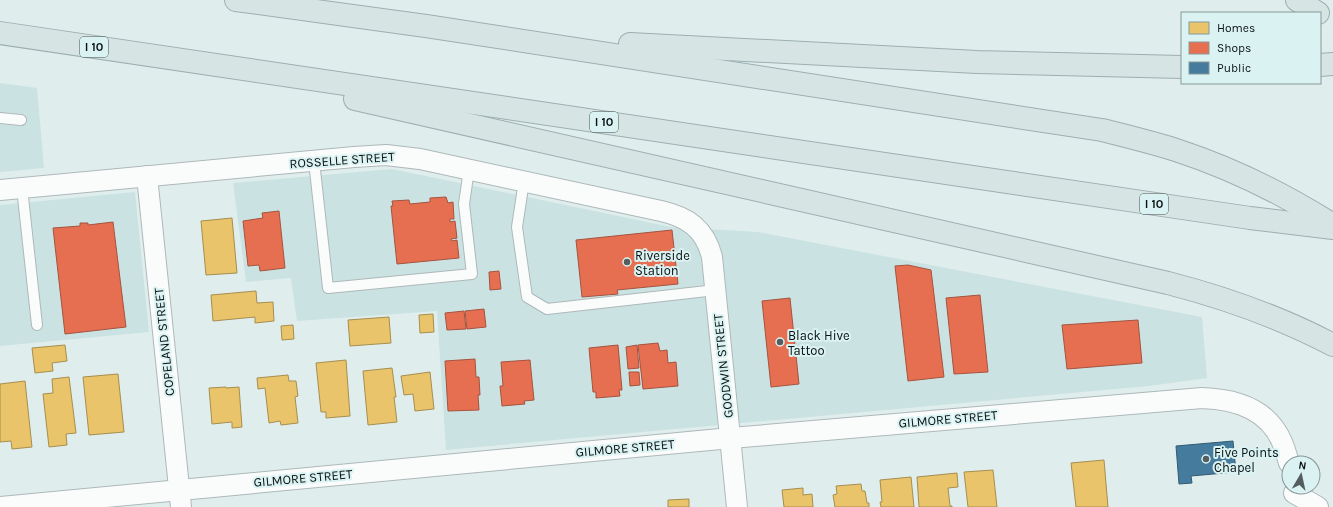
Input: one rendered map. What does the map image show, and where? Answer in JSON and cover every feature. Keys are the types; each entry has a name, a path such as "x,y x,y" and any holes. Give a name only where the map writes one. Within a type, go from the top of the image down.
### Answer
{"highway":[{"path":"236,0 426,26 1102,130 1176,150 1210,162 1282,195 1333,227"},
{"path":"1297,0 1316,12"},
{"path":"1321,15 1333,22"},
{"path":"426,26 571,40 707,49 985,63 1181,67"},
{"name":"I 10","path":"0,33 1288,223 1333,227"},
{"path":"188,61 1168,283 1242,305 1276,318 1333,345"},
{"path":"1321,65 1333,64"}],"street":[{"name":"ROSSELLE STREET","path":"0,190 371,155 398,156 468,169 670,213 686,219 698,229"},
{"name":"COPELAND STREET","path":"147,176 180,498"},
{"name":"GOODWIN STREET","path":"698,229 707,241 714,266 737,507"},
{"name":"GILMORE STREET","path":"0,507 180,498 731,438 1202,398 1218,399 1250,407 1263,416 1274,427 1282,441 1286,455"},
{"path":"1295,496 1318,507"}],"lane":[{"path":"0,118 20,120"},
{"path":"314,161 328,288 472,274 464,204 468,169"},
{"path":"524,181 517,227 527,297 547,309 716,290"},
{"path":"22,188 37,325"}],"shaded area":[{"path":"0,83 37,88 44,168 0,172"},
{"path":"392,169 671,227 758,232 1202,317 1207,378 1149,386 446,450 437,311 297,321 291,278 246,282 233,183"},
{"path":"135,192 149,332 0,346 0,205"}],"building: Homes":[{"path":"232,218 237,273 206,275 201,221"},
{"path":"256,291 257,303 273,302 274,321 255,323 255,317 213,321 211,295"},
{"path":"433,314 434,332 420,333 419,315"},
{"path":"389,317 391,343 350,346 348,320"},
{"path":"293,325 294,339 282,340 281,326"},
{"path":"65,345 67,361 52,363 53,371 35,373 32,348"},
{"path":"346,360 350,416 326,418 326,412 321,412 316,363"},
{"path":"392,368 396,397 394,397 397,422 368,425 363,371"},
{"path":"430,372 434,409 415,411 413,394 404,395 401,376"},
{"path":"118,374 124,432 89,435 83,377"},
{"path":"288,375 289,381 296,381 298,396 295,397 298,423 281,425 280,421 269,423 265,388 258,389 257,378"},
{"path":"69,377 76,433 66,434 67,445 49,447 43,394 53,393 52,379"},
{"path":"25,381 32,447 12,449 11,441 0,442 0,384"},
{"path":"239,387 242,427 232,428 232,422 212,424 209,388"},
{"path":"1104,460 1108,507 1076,507 1071,463"},
{"path":"993,470 997,507 968,507 964,472"},
{"path":"957,473 958,487 948,488 950,506 952,507 919,507 917,477"},
{"path":"911,477 914,507 881,507 880,480"},
{"path":"861,484 862,491 865,491 869,507 835,507 833,495 837,494 836,486"},
{"path":"803,488 803,495 812,494 813,507 784,507 782,490"},
{"path":"689,499 689,507 668,507 668,500"}],"building: Shops":[{"path":"446,197 448,203 453,202 454,219 450,219 450,222 455,221 457,238 451,239 452,241 457,240 459,258 397,264 391,206 393,206 392,201 409,200 410,204 430,202 430,198"},
{"path":"279,211 285,268 260,271 259,265 248,266 243,221 263,218 262,213"},
{"path":"113,222 126,327 65,334 53,228 80,226 80,223 88,223 88,225"},
{"name":"Riverside Station","path":"672,230 678,284 617,290 618,294 582,297 576,240"},
{"path":"908,265 931,270 944,377 908,381 895,266"},
{"path":"499,271 501,289 490,290 489,272"},
{"path":"980,295 988,372 954,374 946,298"},
{"name":"Black Hive Tattoo","path":"790,298 799,384 771,387 762,301"},
{"path":"484,309 486,327 467,329 465,311"},
{"path":"464,311 466,329 447,330 445,313"},
{"path":"1138,320 1142,363 1067,369 1062,325"},
{"path":"658,343 660,351 667,350 668,363 676,362 678,386 643,389 638,345"},
{"path":"618,345 622,390 619,390 620,396 596,398 596,392 593,392 589,348"},
{"path":"637,345 639,368 628,369 626,347"},
{"path":"475,359 476,377 479,377 479,410 448,411 445,361"},
{"path":"530,360 534,400 524,401 525,404 502,406 500,386 503,386 501,362"},
{"path":"629,372 639,372 640,385 630,386"}],"building: Public":[{"name":"Five Points Chapel","path":"1233,441 1236,472 1191,476 1192,483 1179,484 1176,446"}],"place":[{"name":"Riverside Station","path":"627,262"},
{"name":"Black Hive Tattoo","path":"780,342"},
{"name":"Five Points Chapel","path":"1206,459"}]}
